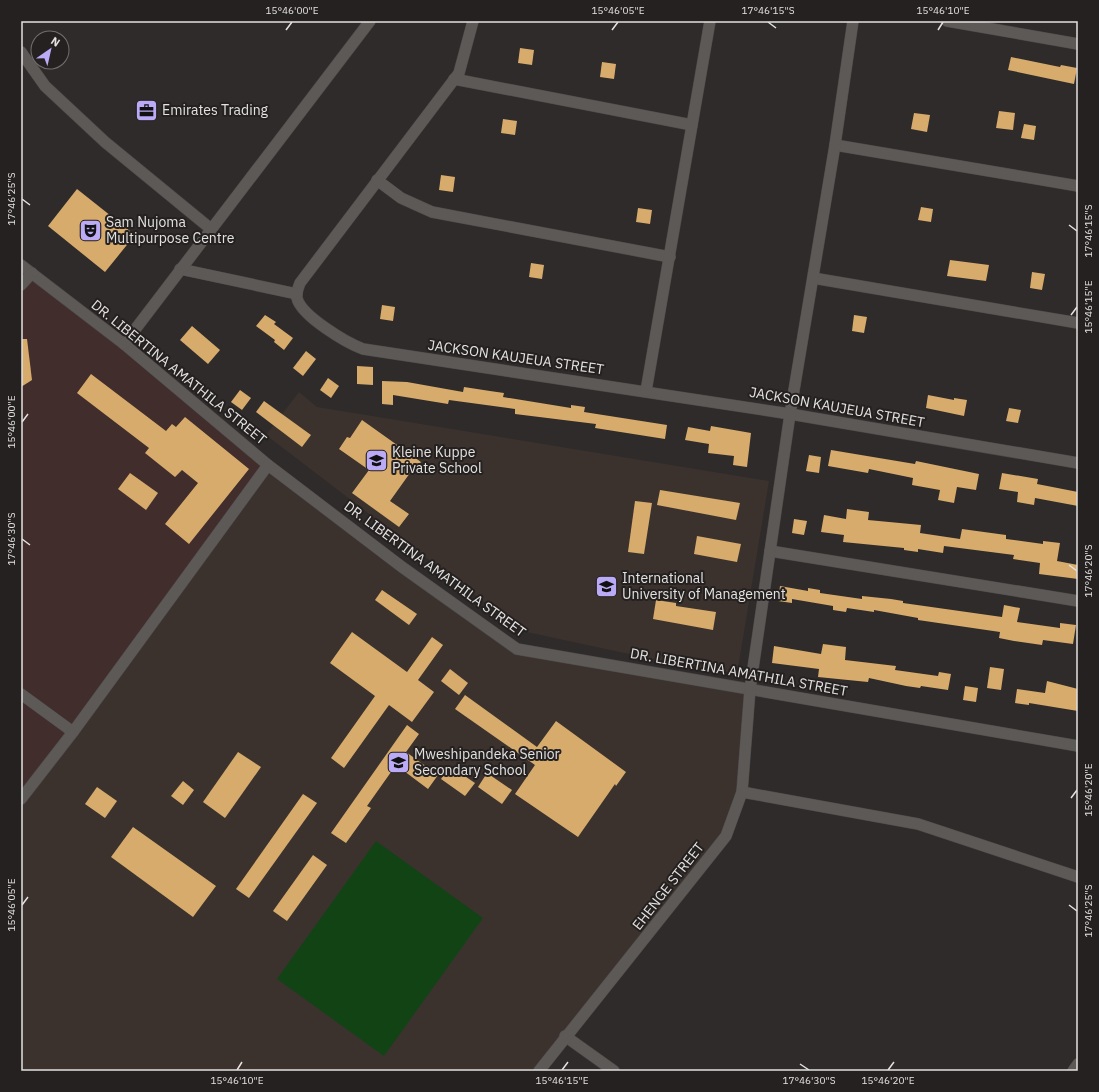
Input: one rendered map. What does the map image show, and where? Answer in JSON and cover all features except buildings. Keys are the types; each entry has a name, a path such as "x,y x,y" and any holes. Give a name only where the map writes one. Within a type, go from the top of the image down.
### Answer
{"street":[{"path":"124,344 370,21"},
{"path":"180,270 297,294 300,283 462,67 473,21"},
{"path":"646,391 710,21"},
{"name":"EHENGE STREET","path":"539,1071 565,1036 639,947 726,836 742,792 750,690 770,551 790,414 835,145 853,21"},
{"path":"947,21 1078,44"},
{"path":"21,52 44,86 105,142 211,229"},
{"path":"454,79 692,125"},
{"path":"835,145 1078,186"},
{"path":"377,180 401,198 432,212 670,257"},
{"name":"DR. LIBERTINA AMATHILA STREET","path":"21,264 124,344 268,465 402,567 517,648 750,690 1078,746"},
{"path":"21,285 32,273"},
{"path":"813,278 1078,323"},
{"name":"JACKSON KAUJEUA STREET","path":"297,294 300,306 306,312 347,343 364,350 646,391 1078,463"},
{"path":"21,799 268,465"},
{"path":"770,551 1078,601"},
{"path":"21,694 72,732"},
{"path":"742,792 918,824 1078,877"},
{"path":"565,1036 614,1071"},
{"path":"1073,1071 1078,1064"}],"shaded area":[{"path":"21,265 268,465 21,804"},
{"name":"International University of Management","path":"299,392 317,407 769,481 737,674 643,657 522,631 266,435"},
{"name":"Mweshipandeka Senior Secondary School","path":"268,465 517,648 750,689 742,792 726,836 539,1071 21,1071 21,804"}],"green space":[{"path":"376,841 483,918 384,1056 277,979"}],"place":[{"name":"Emirates Trading","path":"147,110"},
{"name":"Sam Nujoma Multipurpose Centre","path":"91,230"},
{"name":"Kleine Kuppe Private School","path":"376,460"},
{"name":"International University of Management","path":"607,586"},
{"name":"Mweshipandeka Senior Secondary School","path":"398,762"}]}
